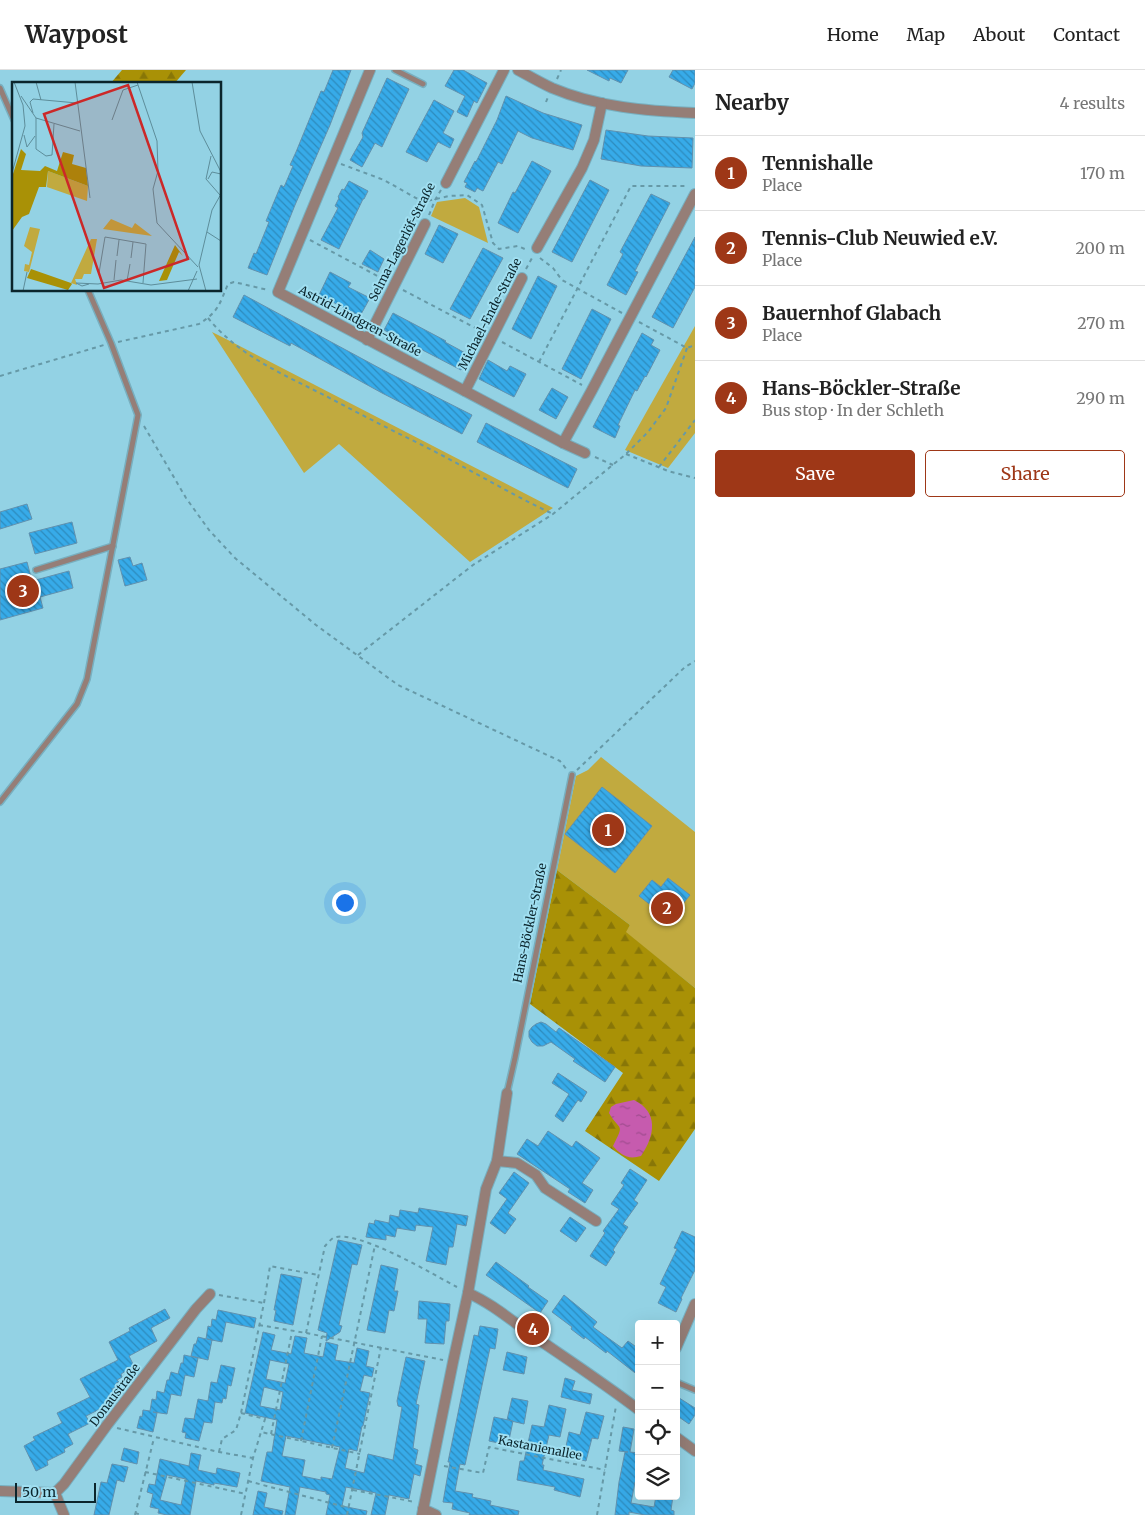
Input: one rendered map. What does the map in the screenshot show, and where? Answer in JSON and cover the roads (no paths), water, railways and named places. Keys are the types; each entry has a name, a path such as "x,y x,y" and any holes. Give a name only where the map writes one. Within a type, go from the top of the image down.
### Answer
{"street":[{"name":"Astrid-Lindgren-Straße","path":"370,70 278,292 585,453"},
{"path":"446,183 504,70"},
{"path":"518,70 553,88 602,103 633,108 695,113"},
{"path":"535,251 582,168 594,140 602,103"},
{"path":"563,443 695,194"},
{"name":"Selma-Lagerlöf-Straße","path":"368,340 425,224"},
{"name":"Michael-Ende-Straße","path":"465,391 522,278"},
{"name":"Hans-Böckler-Straße","path":"423,1510 468,1293 486,1190 498,1161 507,1093"},
{"path":"498,1161 517,1164 536,1175 545,1188 596,1221"},
{"path":"468,1293 484,1299 533,1336 618,1393 635,1407"},
{"name":"Donaustraße","path":"55,1493 64,1484 196,1309 210,1294"},
{"path":"680,1339 695,1304"},
{"path":"680,1440 695,1451"},
{"path":"0,1491 55,1493 64,1515"},
{"path":"423,1510 436,1515"}],"lane":[{"path":"395,70 423,84"},
{"path":"0,88 12,115"},
{"path":"0,802 77,704 87,679 138,415 111,343 88,291"},
{"path":"36,570 113,546"},
{"name":"Hans-Böckler-Straße","path":"507,1093 572,775"},
{"path":"680,1384 695,1390"}],"water":[{"path":"634,1100 648,1111 651,1118 652,1133 641,1156 629,1157 619,1152 613,1146 620,1128 609,1113 611,1107 616,1104"}],"place":[{"name":"Bauernhof Glabach","path":"23,591"},
{"name":"Tennishalle","path":"608,830"},
{"name":"Tennis-Club Neuwied e.V.","path":"667,908"},
{"name":"Hans-Böckler-Straße","path":"533,1329"}]}
